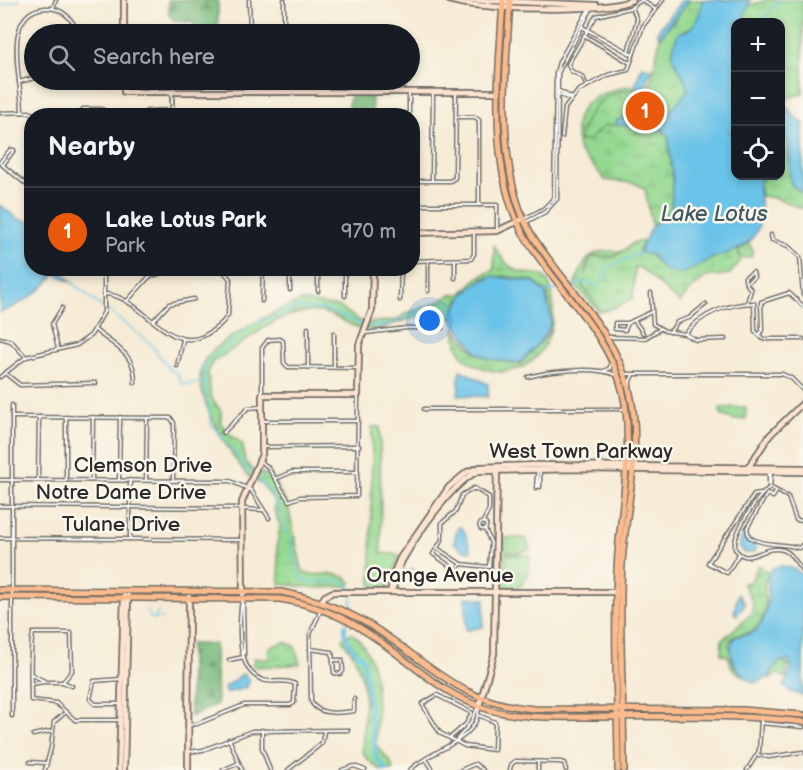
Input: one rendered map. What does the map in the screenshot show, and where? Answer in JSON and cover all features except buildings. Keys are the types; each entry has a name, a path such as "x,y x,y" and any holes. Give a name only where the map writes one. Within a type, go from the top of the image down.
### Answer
{"main road":[{"path":"503,3 500,76 501,167 507,196 522,221 607,336 625,374 630,393 634,431 632,467 622,530 617,592 617,638 621,696 629,705 637,709"},
{"path":"510,3 507,93 508,167 527,240 600,338 618,376 626,409 625,467 620,521 624,541 617,592 622,650 621,717 624,735 621,770"},
{"path":"500,76 507,93"},
{"path":"500,92 504,95 507,112"},
{"path":"527,240 545,260 551,261"},
{"path":"586,319 591,319 607,336"},
{"path":"600,338 604,339 620,372 625,374"},
{"path":"0,590 243,597 280,599 307,605 321,609 371,634 456,696 479,706 508,714 603,717 803,715"},
{"path":"189,597 191,594 205,590"},
{"path":"0,597 205,590 281,592 321,602 373,627 443,679 481,699 509,706 547,709 725,710 803,722"},
{"path":"307,605 321,602"},
{"path":"356,625 370,629 373,627"},
{"path":"371,634 377,633 392,641"},
{"path":"617,638 622,650"},
{"path":"396,653 411,655"},
{"path":"430,679 443,679"},
{"path":"597,709 612,706 621,696"},
{"path":"534,716 547,709"},
{"path":"698,717 710,710"},
{"path":"709,717 725,710"},
{"path":"603,717 614,722 618,728"},
{"path":"621,717 618,728 618,761 621,770"},
{"path":"624,735 629,721 638,717"}],"street":[{"path":"53,8 56,0"},
{"path":"124,0 124,24"},
{"path":"249,0 250,24"},
{"path":"284,0 284,24"},
{"path":"449,0 477,7 503,3"},
{"path":"470,0 591,7 618,5 632,0"},
{"path":"591,7 625,0"},
{"path":"586,85 584,77 571,71 568,64 596,16 632,8 642,0 656,10"},
{"path":"562,137 563,116 571,99 586,85 608,75 626,72 640,32 663,0"},
{"path":"420,233 497,231 545,212 557,199 559,62 591,7"},
{"path":"0,113 22,112 15,64 17,24 28,14 40,9 53,8 69,16 74,24"},
{"path":"628,52 637,20 632,8"},
{"path":"581,26 633,55"},
{"path":"584,35 631,63"},
{"path":"19,82 24,81"},
{"path":"124,90 124,92 172,95 500,92"},
{"path":"409,92 409,108"},
{"path":"432,181 433,92"},
{"path":"557,92 564,93 571,99"},
{"path":"420,181 454,180 456,93"},
{"path":"172,95 172,108"},
{"path":"456,117 475,117 479,120 479,205"},
{"path":"10,150 14,150 1,163 10,150"},
{"path":"1,163 24,182"},
{"path":"420,205 497,206 497,231"},
{"path":"420,261 473,257 474,232"},
{"path":"771,235 772,240 788,246 800,257 803,295"},
{"path":"455,260 455,278"},
{"path":"428,261 428,291"},
{"path":"0,376 27,357 77,345 95,330 104,312 104,276"},
{"path":"127,301 152,276"},
{"path":"104,294 116,295 127,301 183,340 203,337 226,319 231,284 228,276"},
{"path":"262,276 262,301"},
{"path":"290,276 290,290"},
{"path":"318,276 318,291"},
{"path":"345,276 345,296"},
{"path":"261,462 266,464 288,501 300,497 357,496 359,472 358,368 363,332 372,305 373,276"},
{"path":"400,300 401,276"},
{"path":"746,284 752,290 747,303"},
{"path":"651,293 653,324 660,329 685,334 696,340 726,339"},
{"path":"685,334 709,314 730,305 761,302 789,293 803,306"},
{"path":"153,321 169,304 194,299"},
{"path":"760,334 762,330 761,302"},
{"path":"754,303 755,331 764,339 803,339"},
{"path":"670,332 677,322 689,318 706,304"},
{"path":"58,348 52,321 62,308"},
{"path":"628,323 625,330 615,329 615,323 628,323 651,312"},
{"path":"634,320 643,333"},
{"path":"308,328 308,368"},
{"path":"363,332 406,328 442,328"},
{"path":"607,336 617,339 645,338 660,329"},
{"path":"95,330 131,360 136,369 135,383"},
{"path":"334,333 334,368"},
{"path":"0,338 11,341 27,357"},
{"path":"188,725 198,724 244,705 294,703 295,684 259,678 246,665 244,657 242,508 247,486 261,462 263,447 263,345 268,340 280,339 284,343 286,365 308,368 358,368"},
{"path":"614,348 617,339"},
{"path":"177,366 183,340"},
{"path":"601,372 610,368 611,359"},
{"path":"622,367 628,371 642,373 782,374 791,378 803,390"},
{"path":"528,377 543,372 601,372 618,376"},
{"path":"4,373 20,385 96,383"},
{"path":"625,374 642,373"},
{"path":"630,393 630,378 635,374"},
{"path":"262,395 358,395"},
{"path":"747,470 770,435 803,403"},
{"path":"12,405 12,716"},
{"path":"224,433 248,408 263,407"},
{"path":"424,409 626,409"},
{"path":"12,417 172,419 173,480"},
{"path":"38,480 39,417"},
{"path":"66,417 66,480"},
{"path":"92,480 93,417"},
{"path":"119,480 120,417"},
{"path":"147,418 147,480"},
{"path":"263,421 358,421"},
{"path":"263,447 358,446"},
{"path":"752,460 757,468"},
{"path":"410,770 468,732 478,716 494,654 497,467"},
{"name":"West Town Parkway","path":"391,590 392,577 400,558 449,487 467,472 497,467 803,470"},
{"path":"538,468 538,487 537,476 538,468"},
{"name":"West Town Parkway","path":"747,470 757,468 770,470"},
{"path":"770,470 770,487"},
{"path":"275,479 292,472 359,472"},
{"name":"Clemson Drive","path":"0,480 230,481 247,486"},
{"path":"130,480 130,539"},
{"path":"247,486 269,518"},
{"path":"770,487 788,497 796,520 803,521"},
{"path":"739,555 734,542 758,498 770,487"},
{"path":"460,564 456,570 433,554 442,540 442,523 456,511 462,495 474,488 489,497 489,510 480,528 496,525"},
{"path":"776,492 773,497 767,494 747,528 749,537 758,543 784,544 799,548 803,544"},
{"path":"739,555 727,573 708,563 753,497 761,494"},
{"path":"753,497 758,498"},
{"path":"256,510 260,503"},
{"name":"Notre Dame Drive","path":"0,506 264,510"},
{"path":"437,548 460,564 489,567 490,543 483,522"},
{"name":"Tulane Drive","path":"0,538 242,540"},
{"path":"782,550 784,544"},
{"path":"739,555 752,557 769,548 782,550 791,554 803,571"},
{"name":"Orange Avenue","path":"321,602 325,596 333,592 391,590 617,592"},
{"path":"123,720 121,679 126,594"},
{"path":"124,770 122,762 126,594"},
{"path":"188,770 189,597"},
{"path":"321,609 310,634 309,697 313,707 321,712 354,711 354,699"},
{"path":"63,682 72,671 73,638 67,632 33,633 31,700 56,703 75,720 123,720"},
{"path":"310,649 332,652 334,673 340,674 343,671 342,660 334,660"},
{"path":"229,660 244,657"},
{"path":"31,674 46,682"},
{"path":"121,679 125,693"},
{"path":"121,679 94,681 90,699 95,704 121,704"},
{"path":"31,684 63,682 72,686"},
{"path":"450,738 466,724 472,714 437,695 422,704 440,733 465,746 494,750 495,722 478,716"},
{"path":"455,741 470,724 479,706"},
{"path":"45,770 45,763 51,748 54,722 66,712"},
{"path":"747,770 758,755 761,717 803,728"},
{"path":"188,752 203,750 248,732 262,730 348,730"},
{"path":"262,730 262,748 270,770"},
{"path":"33,735 52,731"},
{"path":"288,770 322,743 324,731"},
{"path":"229,739 242,770"},
{"path":"758,755 769,758 803,752"},
{"path":"426,759 433,770"},
{"path":"30,762 45,763"},
{"path":"119,770 122,762"},
{"path":"538,762 538,770"},
{"path":"510,770 512,763 538,762 564,763 566,770"},
{"path":"223,770 239,763"},
{"path":"461,770 475,764 483,770"},
{"path":"342,770 354,766 365,770"}],"green space":[{"path":"168,0 218,0 218,24 175,21 169,15"},
{"path":"690,0 748,0 748,6 767,0 803,0 803,93 785,100 785,18 731,18 731,33 688,125 605,125 588,141 579,141 589,114 602,101 619,92 641,89 651,83 660,38"},
{"path":"675,60 618,125 656,126 668,135 673,181 671,209 652,226 645,189 635,183 605,180 580,152 576,138 577,119 581,110 594,98 611,90 631,85 643,93"},
{"path":"372,93 372,108 347,108 351,94"},
{"path":"785,135 789,144 790,180 803,193 803,209 776,198 761,196 759,184 762,180 785,180"},
{"path":"645,241 639,250 669,270 682,272 737,249 741,260 730,274 706,277 687,293 680,303 642,269 635,267 633,298 602,311 609,310 599,312 574,285 586,261 594,254 602,251 623,251 633,243","holes":["622,252 615,257 592,258 585,275 586,266 591,257 615,256"]},
{"path":"749,243 753,251 751,257 742,258 738,250"},
{"path":"494,246 512,267 521,272 545,277 552,295 552,324 547,292 534,281 505,276 484,278 464,293 453,311 452,319 445,315 426,315 375,330 365,329 368,323 397,320 405,314 441,301 449,295 461,294 478,277 494,270"},
{"path":"302,301 340,307 358,320 366,322 363,329 320,312 290,315 263,328 212,362 208,372 211,398 221,411 221,424 226,429 222,433 227,431 243,445 245,462 254,471 250,478 223,440 207,406 201,374 204,361 210,353 234,335"},
{"path":"552,324 550,334 537,356 516,370 503,372 476,366 465,358 457,345 455,328 469,347 482,356 519,364 548,334"},
{"path":"746,407 746,419 735,420 721,415 720,408"},
{"path":"372,427 380,427 381,553 400,555 389,587 371,586"},
{"path":"256,472 270,475 288,506 302,570 313,574 345,577 351,582 350,586 318,588 280,584 277,544 280,526 274,510 275,502 262,484 251,480"},
{"path":"504,538 526,538 530,549 519,553 506,552 503,546"},
{"path":"505,554 530,555 529,573 520,587 503,587"},
{"path":"759,565 768,573 764,586 764,614 753,631 734,636 729,643 733,665 744,677 732,669 728,656 721,654 722,640 752,613 753,603 743,583 750,582"},
{"path":"352,633 362,644 374,670 377,700 376,745 391,762 393,770 380,770 365,757 362,750 365,701 362,677 354,656 342,639"},
{"path":"285,642 295,646 300,664 256,667 253,665 254,658 268,660 270,647"},
{"path":"190,644 215,644 217,704 190,717"},
{"path":"782,661 788,664 786,678 777,674 770,678 776,664"}],"water":[{"path":"682,0 689,0 660,37 657,32"},
{"name":"Lake Lotus","path":"702,0 751,0 744,18 731,18 731,180 762,180 759,184 760,218 757,231 745,245 679,274 666,271 650,254 639,253 651,227 671,209 673,181 668,135 656,126 618,125 616,121 641,108 670,111 688,90 675,63 673,51 679,32 693,25"},
{"path":"642,66 652,70 644,87 638,89 635,86"},
{"name":"Lake Lotus","path":"785,106 803,123 803,193 792,186 790,180 789,144 785,135"},
{"path":"0,205 18,219 24,220 24,276 53,276 32,296 0,312"},
{"path":"60,276 66,276 73,283"},
{"path":"494,276 534,282 546,293 551,318 550,325 538,344 519,363 490,359 478,354 454,322 453,312 464,294 479,282"},
{"path":"460,370 488,384 488,397 458,395"},
{"path":"460,527 464,530 471,551 463,550 454,543 457,529"},
{"path":"743,535 757,547 755,552 745,553 740,547"},
{"path":"783,566 795,569 803,575 803,696 789,691 784,686 791,670 789,660 778,662 768,678 755,683 738,670 732,657 732,643 735,637 747,635 761,624 767,608 767,575 773,568"},
{"path":"411,568 432,580 410,575"},
{"path":"738,594 745,604 737,615 734,613"},
{"path":"466,597 485,599 483,627 466,630"},
{"path":"243,674 250,680 245,688 225,693 224,687"}],"waterway":[{"path":"0,6 19,0"},
{"path":"765,18 779,0"},
{"path":"571,287 585,282 599,286 607,268 639,253"},
{"path":"71,282 102,307"},
{"path":"545,292 561,289"},
{"path":"251,473 211,424 202,367 254,323 301,307 327,310 364,325"},
{"path":"106,309 149,342 170,370 177,373 182,384 204,383"},
{"path":"369,326 394,323 425,309 447,309 454,313"},
{"path":"255,477 266,487 280,511 300,578 313,582 340,582 352,589"},
{"path":"351,608 352,595"},
{"path":"146,610 151,618 156,619"},
{"path":"156,617 158,611"},
{"path":"345,625 350,644 363,658 376,758 386,770"}],"place":[{"name":"Lake Lotus Park","path":"645,111"}]}
